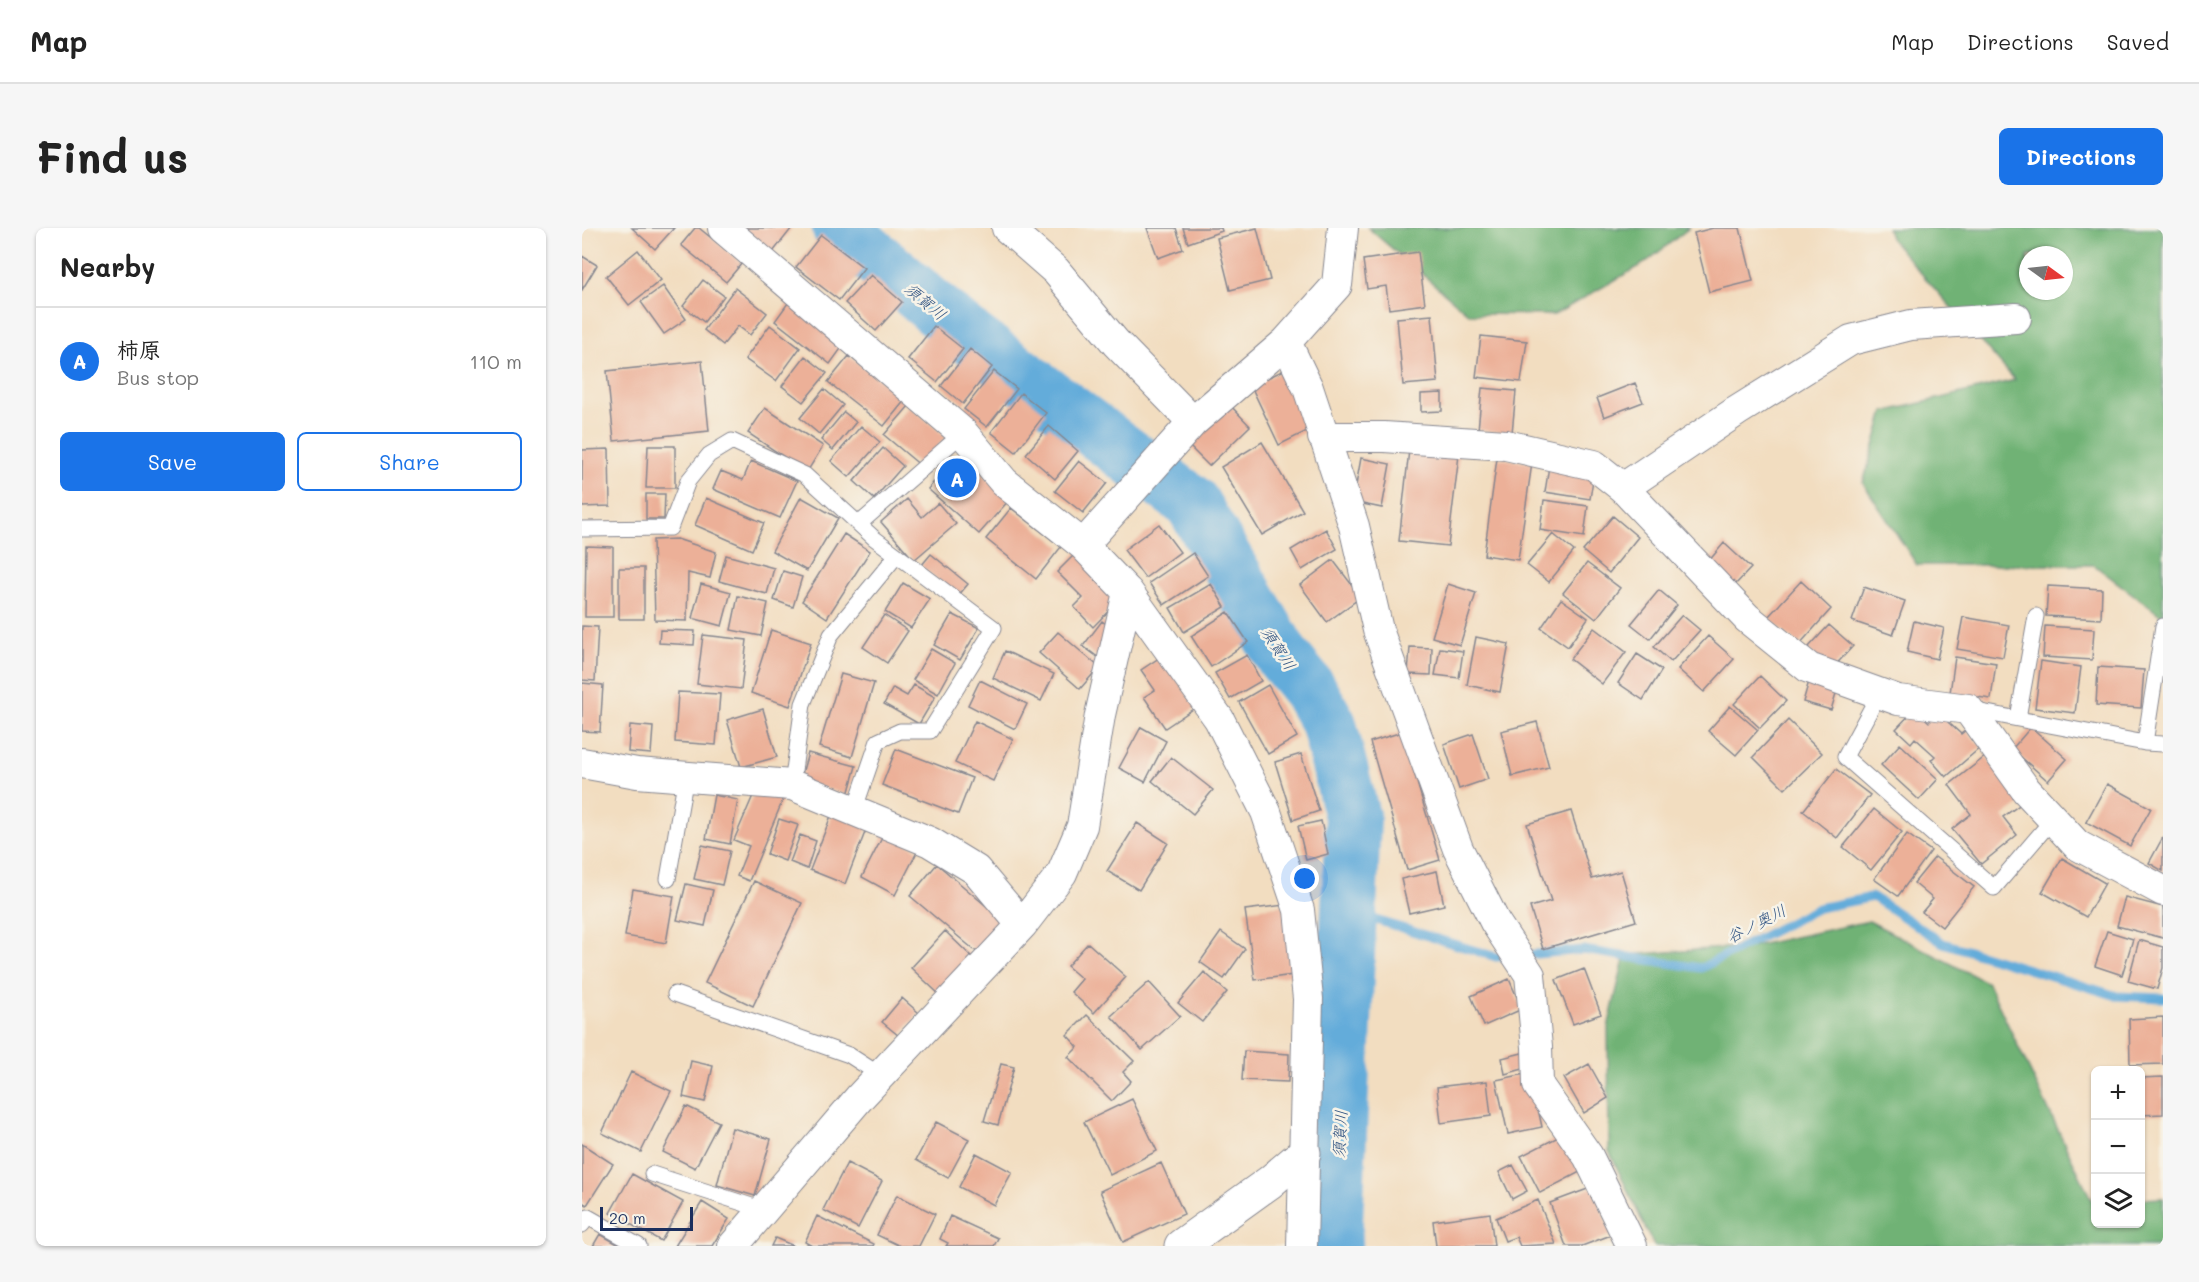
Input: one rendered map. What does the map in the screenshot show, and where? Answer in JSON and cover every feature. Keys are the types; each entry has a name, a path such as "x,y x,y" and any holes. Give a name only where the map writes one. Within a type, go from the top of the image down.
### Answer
{"street":[{"path":"723,228 963,434 1004,482 1083,545 1128,591 1219,719 1266,812 1299,910 1308,999 1302,1246"},
{"path":"1007,228 1056,271 1116,343 1184,433"},
{"path":"1083,545 1184,433 1286,342 1337,285 1343,228"},
{"path":"1623,488 1737,411 1851,340 1911,325 2016,318"},
{"path":"1286,342 1308,388 1354,526 1378,630 1458,849 1494,922 1530,975 1538,1085 1588,1156 1632,1246"},
{"path":"1323,436 1384,437 1506,445 1594,465 1623,488 1747,618 1809,668 1898,700 1968,710 2026,790 2077,845 2163,891"},
{"path":"733,1246 880,1075 1022,926 1062,873 1082,826 1100,715 1128,591"},
{"path":"582,763 637,772 792,785 930,843 976,870 1022,926"},
{"path":"1181,1246 1270,1182 1304,1153"}],"lane":[{"path":"859,524 963,434"},
{"path":"582,529 670,528 688,480 709,455 732,441 805,475 897,555 994,628 930,731 900,731 878,741 854,811"},
{"path":"792,785 803,704 831,635 897,555"},
{"path":"2018,718 2036,616"},
{"path":"2145,743 2163,626"},
{"path":"1879,693 1845,757 1994,888 2053,819"},
{"path":"1968,710 2145,743 2163,744"},
{"path":"668,879 686,776"},
{"path":"675,994 849,1055 880,1075"},
{"path":"652,1174 764,1209"},
{"path":"582,1225 588,1217 639,1246"}],"green space":[{"path":"1368,228 1689,228 1645,263 1554,315 1469,314"},
{"path":"1887,228 2163,228 2163,617 2094,565 1917,565 1863,483 1884,412 2015,380 1890,238"},
{"path":"1869,921 1988,983 2091,1199 2091,1228 2145,1228 2145,1199 2163,1198 2163,1246 1654,1246 1609,1151 1608,1027 1625,955 1753,946"}],"building":[{"path":"632,228 674,228 655,249"},
{"path":"695,228 699,228 742,263 726,282 681,245"},
{"path":"743,228 792,228 773,252"},
{"path":"1147,228 1176,228 1183,249 1158,258"},
{"path":"1183,228 1221,228 1222,231 1188,243"},
{"path":"1257,228 1270,280 1230,290 1217,238"},
{"path":"1713,228 1740,228 1753,281 1709,292 1694,233"},
{"path":"821,235 864,268 839,300 796,267"},
{"path":"638,250 661,280 629,305 606,276"},
{"path":"1418,252 1425,304 1389,309 1386,286 1367,289 1363,260"},
{"path":"582,256 597,265 582,290"},
{"path":"871,275 902,302 876,331 845,303"},
{"path":"703,280 724,296 704,322 683,306"},
{"path":"663,286 686,319 664,334 641,302"},
{"path":"735,288 767,313 750,335 738,326 723,345 704,330"},
{"path":"788,303 843,346 830,364 775,321"},
{"path":"1432,315 1438,382 1403,385 1397,318"},
{"path":"770,325 800,348 776,381 745,359"},
{"path":"934,326 963,349 937,382 908,359"},
{"path":"1481,336 1527,341 1521,382 1476,377"},
{"path":"970,349 992,367 963,404 941,386"},
{"path":"805,356 827,373 803,402 782,386"},
{"path":"849,356 905,400 884,426 828,382"},
{"path":"702,361 709,431 614,441 607,371"},
{"path":"1284,370 1313,428 1279,445 1251,386"},
{"path":"994,371 1017,389 987,427 964,409"},
{"path":"1635,383 1643,402 1604,417 1597,398"},
{"path":"1482,388 1516,391 1512,433 1478,430"},
{"path":"824,389 843,405 819,434 800,418"},
{"path":"1021,393 1046,413 1016,452 991,432"},
{"path":"1442,393 1442,411 1421,412 1421,394"},
{"path":"1229,404 1250,426 1209,466 1187,444"},
{"path":"909,406 946,437 921,466 884,435"},
{"path":"765,408 823,446 807,472 748,433"},
{"path":"844,412 856,422 833,450 821,440"},
{"path":"861,426 880,442 849,477 831,461"},
{"path":"1049,426 1078,451 1055,479 1026,454"},
{"path":"1262,442 1303,511 1262,535 1221,467"},
{"path":"648,446 675,446 675,488 646,488"},
{"path":"883,448 903,466 874,499 854,481"},
{"path":"609,449 610,506 582,507 582,450"},
{"path":"1409,450 1459,455 1448,546 1399,541"},
{"path":"1361,458 1390,464 1382,508 1353,502"},
{"path":"1497,458 1532,463 1518,560 1484,555"},
{"path":"966,460 1010,499 979,534 928,489 946,468 953,474"},
{"path":"751,461 797,481 780,518 713,489 721,471 743,480"},
{"path":"1079,461 1107,483 1083,513 1055,491"},
{"path":"1549,466 1594,473 1590,499 1545,492"},
{"path":"646,494 665,494 664,519 646,519"},
{"path":"801,497 838,518 807,571 772,551"},
{"path":"706,498 764,523 752,550 695,525"},
{"path":"907,499 922,517 938,503 956,524 914,560 881,522"},
{"path":"1544,500 1588,506 1584,537 1540,530"},
{"path":"1011,508 1061,547 1036,579 986,539"},
{"path":"1613,516 1638,537 1609,573 1583,551"},
{"path":"1159,524 1180,552 1145,578 1124,550"},
{"path":"1326,529 1337,549 1302,570 1291,550"},
{"path":"844,534 870,551 827,618 802,601"},
{"path":"1553,534 1574,551 1549,582 1527,565"},
{"path":"677,539 716,552 710,578 688,573 687,621 655,620 653,540"},
{"path":"1724,543 1751,568 1734,586 1708,562"},
{"path":"586,546 613,547 613,617 585,617"},
{"path":"1078,551 1123,596 1093,627 1074,607 1083,598 1057,572"},
{"path":"1193,553 1208,576 1164,605 1149,583"},
{"path":"931,554 968,584 958,596 921,566"},
{"path":"726,555 774,568 767,594 719,581"},
{"path":"1333,560 1361,597 1327,622 1300,585"},
{"path":"1587,563 1620,588 1596,619 1563,593"},
{"path":"619,568 644,568 644,619 619,619"},
{"path":"783,571 802,577 793,607 774,600"},
{"path":"1801,581 1831,609 1799,645 1768,617"},
{"path":"903,583 930,599 911,628 885,612"},
{"path":"701,584 731,592 722,626 692,618"},
{"path":"1211,584 1225,607 1184,632 1170,608"},
{"path":"1448,584 1476,593 1460,645 1432,637"},
{"path":"2048,586 2102,589 2101,619 2046,616"},
{"path":"1864,587 1905,601 1893,635 1852,621"},
{"path":"1659,590 1677,605 1650,639 1631,624"},
{"path":"738,596 768,603 761,636 731,630"},
{"path":"1561,599 1588,618 1568,647 1541,628"},
{"path":"1228,612 1248,642 1211,667 1191,636"},
{"path":"952,614 979,628 960,660 934,645"},
{"path":"884,615 908,631 887,663 863,647"},
{"path":"1682,615 1700,630 1671,662 1654,647"},
{"path":"1963,617 2009,625 2003,657 1957,649"},
{"path":"1102,621 1118,633 1099,658 1083,646"},
{"path":"1914,621 1944,628 1937,659 1907,652"},
{"path":"1829,625 1853,646 1831,670 1807,649"},
{"path":"582,626 598,627 595,681 582,680"},
{"path":"2045,626 2094,629 2092,660 2043,657"},
{"path":"1594,628 1626,652 1602,684 1570,659"},
{"path":"660,630 695,631 694,645 659,643"},
{"path":"771,630 811,643 790,706 751,693"},
{"path":"1058,632 1099,667 1080,689 1039,653"},
{"path":"703,635 747,640 741,689 697,684"},
{"path":"1708,636 1734,659 1704,692 1678,669"},
{"path":"1476,637 1509,644 1500,692 1467,685"},
{"path":"1410,647 1432,648 1431,675 1408,674"},
{"path":"1440,648 1463,651 1459,678 1435,675"},
{"path":"931,649 955,663 938,694 913,680"},
{"path":"1005,651 1054,674 1041,701 993,678"},
{"path":"1637,654 1662,670 1643,700 1618,683"},
{"path":"1247,655 1261,681 1230,699 1215,673"},
{"path":"1162,656 1196,707 1165,728 1144,697 1155,690 1141,670"},
{"path":"1955,657 1996,663 1991,699 1950,693"},
{"path":"2041,661 2081,667 2075,713 2035,708"},
{"path":"2098,667 2144,670 2141,708 2096,705"},
{"path":"841,674 874,683 852,757 819,747"},
{"path":"1760,676 1786,701 1760,728 1734,704"},
{"path":"980,680 1027,704 1015,729 968,705"},
{"path":"1809,681 1837,690 1831,710 1803,702"},
{"path":"582,683 603,685 600,732 582,731"},
{"path":"914,685 935,697 919,724 884,704 893,688 907,696"},
{"path":"1268,685 1297,737 1268,754 1239,702"},
{"path":"678,692 720,694 716,745 675,742"},
{"path":"1730,706 1758,730 1736,755 1708,731"},
{"path":"763,709 777,757 741,767 727,720"},
{"path":"1915,709 1929,722 1937,712 1961,734 1966,730 1981,747 1946,777 1931,760 1935,756 1915,738 1911,743 1896,729"},
{"path":"1788,720 1822,753 1785,789 1753,757"},
{"path":"975,721 1013,739 993,781 955,763"},
{"path":"1537,722 1549,767 1512,776 1501,731"},
{"path":"630,725 653,727 651,754 628,752"},
{"path":"1141,727 1166,741 1145,782 1119,768"},
{"path":"2031,727 2067,759 2048,781 2012,749"},
{"path":"1402,732 1440,860 1407,870 1370,742"},
{"path":"1473,734 1488,779 1459,789 1444,744"},
{"path":"1900,744 1938,779 1919,800 1881,765"},
{"path":"896,749 972,778 958,814 882,785"},
{"path":"808,753 856,766 848,795 800,781"},
{"path":"1301,754 1319,811 1293,820 1275,762"},
{"path":"1986,756 2022,803 2003,817 2017,835 1981,864 1952,829 1971,814 1949,785"},
{"path":"1171,757 1213,790 1193,814 1152,781"},
{"path":"1836,769 1870,795 1837,838 1803,811"},
{"path":"758,784 785,795 749,881 737,876 749,846 734,840"},
{"path":"2107,784 2151,808 2130,846 2086,822"},
{"path":"714,795 738,800 730,844 706,839"},
{"path":"834,808 869,822 845,884 810,870"},
{"path":"1874,809 1902,832 1871,870 1843,847"},
{"path":"1571,811 1592,879 1621,871 1636,921 1543,949 1530,907 1551,901 1527,824"},
{"path":"779,819 798,825 785,861 767,854"},
{"path":"1321,821 1328,854 1306,860 1298,826"},
{"path":"1137,823 1168,843 1139,890 1107,871"},
{"path":"885,832 918,850 895,895 862,877"},
{"path":"1907,834 1931,851 1898,896 1874,879"},
{"path":"800,835 816,841 807,869 790,862"},
{"path":"2163,837 2163,871 2149,863"},
{"path":"702,845 730,851 722,885 694,879"},
{"path":"1935,857 1974,887 1942,927 1922,912 1933,899 1914,883"},
{"path":"2062,858 2105,883 2086,917 2042,892"},
{"path":"937,864 1005,922 979,954 910,896"},
{"path":"1437,871 1444,905 1409,913 1401,879"},
{"path":"754,881 802,903 753,1006 705,983"},
{"path":"686,884 713,890 705,926 677,920"},
{"path":"633,889 674,896 666,943 625,936"},
{"path":"2125,897 2163,907 2163,938 2117,926"},
{"path":"1284,905 1293,975 1255,980 1245,910"},
{"path":"945,931 974,959 939,994 911,968"},
{"path":"2107,931 2133,939 2122,975 2095,966"},
{"path":"1221,932 1245,949 1224,979 1200,962"},
{"path":"2139,940 2163,947 2163,968 2157,989 2128,981"},
{"path":"1088,943 1126,977 1094,1013 1071,992 1082,979 1067,966"},
{"path":"1584,969 1601,1014 1573,1024 1556,980"},
{"path":"1204,972 1227,992 1202,1022 1178,1003"},
{"path":"1509,979 1522,1009 1484,1026 1471,996"},
{"path":"1149,982 1180,1016 1142,1050 1111,1016"},
{"path":"902,998 919,1013 899,1036 882,1022"},
{"path":"1087,1015 1134,1061 1123,1072 1131,1081 1112,1101 1068,1057 1078,1047 1067,1035"},
{"path":"2163,1017 2163,1064 2130,1065 2129,1019"},
{"path":"1244,1051 1289,1054 1288,1082 1242,1080"},
{"path":"1526,1052 1530,1067 1505,1074 1502,1058"},
{"path":"691,1061 713,1066 705,1102 683,1097"},
{"path":"1001,1064 1014,1067 998,1125 984,1121"},
{"path":"1589,1064 1608,1098 1584,1113 1564,1078"},
{"path":"631,1072 671,1091 641,1152 602,1133"},
{"path":"1530,1073 1542,1127 1508,1134 1496,1080"},
{"path":"2163,1077 2163,1114 2145,1115 2145,1078"},
{"path":"1487,1081 1491,1116 1441,1123 1437,1087"},
{"path":"1132,1099 1157,1151 1110,1175 1084,1122"},
{"path":"686,1106 719,1122 695,1168 663,1152"},
{"path":"936,1122 969,1139 948,1178 916,1160"},
{"path":"732,1128 771,1139 755,1196 717,1185"},
{"path":"1562,1135 1580,1172 1540,1193 1521,1156"},
{"path":"582,1144 613,1164 587,1205 582,1202"},
{"path":"976,1153 1012,1172 994,1205 959,1187"},
{"path":"847,1163 882,1181 858,1228 823,1210"},
{"path":"1161,1163 1184,1214 1123,1242 1100,1191"},
{"path":"1513,1165 1527,1191 1512,1199 1499,1172"},
{"path":"632,1174 683,1202 661,1241 610,1213"},
{"path":"1593,1187 1611,1235 1582,1246 1566,1246 1550,1203"},
{"path":"897,1195 935,1214 919,1246 900,1246 877,1235"},
{"path":"1538,1200 1556,1244 1520,1246 1516,1237 1505,1241 1496,1218"},
{"path":"702,1202 729,1219 712,1246 675,1246"},
{"path":"1490,1213 1494,1246 1436,1246 1433,1221"},
{"path":"817,1216 874,1244 873,1246 812,1246 805,1242"},
{"path":"950,1216 998,1238 994,1246 946,1246 948,1243 940,1239"},
{"path":"600,1234 621,1246 593,1246"},
{"path":"775,1238 794,1246 771,1246"}],"waterway":[{"name":"須賀川","path":"840,228 964,333 1192,503 1282,656 1309,689 1329,725 1353,820 1334,1246"},
{"name":"谷ノ奥川","path":"1524,955 1583,950 1701,968 1818,908 1873,897 1943,943 2117,996 2163,998"},
{"name":"谷ノ奥川","path":"1350,912 1496,957 1510,956"}],"place":[{"name":"柿原","path":"957,478"}]}
